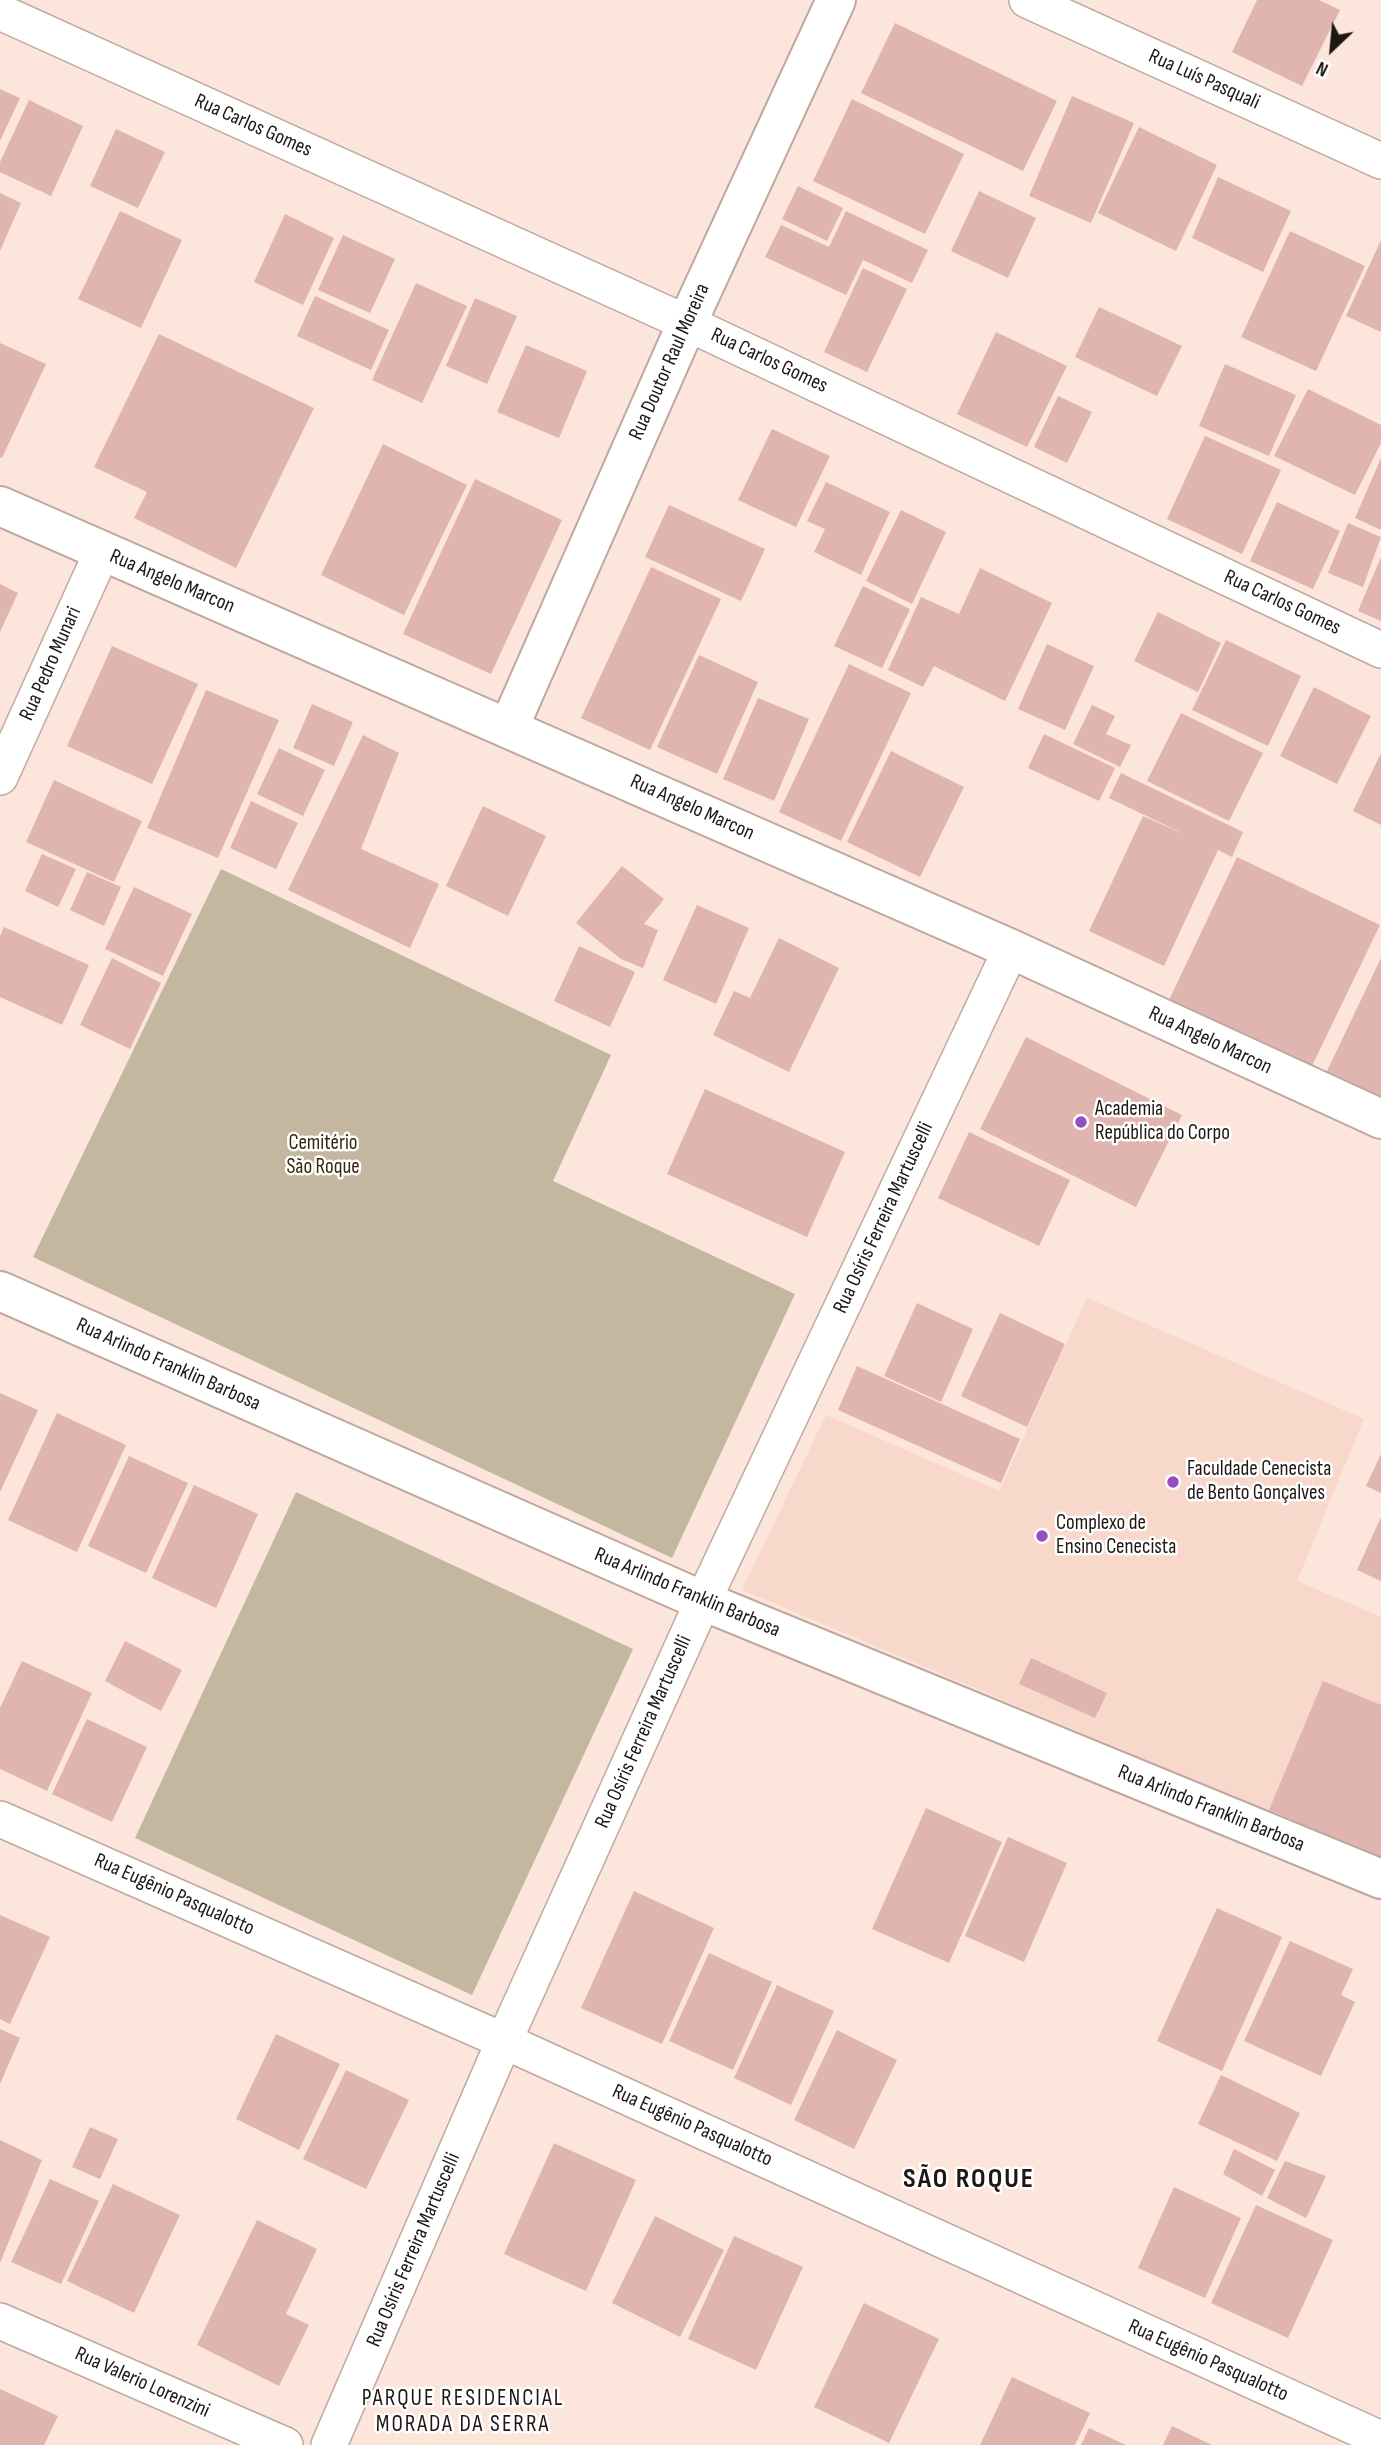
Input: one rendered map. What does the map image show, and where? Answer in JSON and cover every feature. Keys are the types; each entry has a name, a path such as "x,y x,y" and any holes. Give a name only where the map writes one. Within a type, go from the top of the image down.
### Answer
{"street":[{"name":"Rua Doutor Raul Moreira","path":"509,727 687,323 836,0"},
{"name":"Rua Luís Pasquali","path":"1027,0 1381,161"},
{"name":"Rua Carlos Gomes","path":"0,12 687,323 1381,650"},
{"name":"Rua Angelo Marcon","path":"0,506 1011,949 1381,1119"},
{"name":"Rua Pedro Munari","path":"0,776 102,552"},
{"name":"Rua Osíris Ferreira Martuscelli","path":"329,2445 504,2041 703,1601 1011,949"},
{"name":"Rua Arlindo Franklin Barbosa","path":"0,1291 703,1601 1381,1879"},
{"name":"Rua Eugênio Pasqualotto","path":"0,1819 504,2041 1381,2439"},
{"name":"Rua Valerio Lorenzini","path":"0,2321 285,2445"}],"shaded area":[{"name":"Complexo de Ensino Cenecista","path":"1087,1298 1364,1419 1297,1581 1381,1617 1381,1859 742,1590 826,1415 999,1491"}],"green space":[{"name":"Cemitério São Roque","path":"221,869 611,1055 553,1181 795,1294 672,1558 33,1257"},
{"path":"296,1492 633,1649 472,1995 135,1838"}],"building":[{"path":"1257,0 1319,0 1340,10 1302,86 1232,52"},
{"path":"895,23 1057,101 1023,171 861,93"},
{"path":"0,89 20,98 0,141"},
{"path":"1072,96 1134,123 1091,223 1029,196"},
{"path":"852,99 964,154 925,234 813,181"},
{"path":"29,100 83,126 51,196 0,172 0,162"},
{"path":"1139,127 1217,165 1176,251 1098,213"},
{"path":"116,129 165,152 138,208 90,186"},
{"path":"1218,177 1291,211 1263,272 1192,238"},
{"path":"798,186 843,208 827,241 782,219"},
{"path":"979,191 1036,218 1008,278 951,251"},
{"path":"0,193 21,203 0,251"},
{"path":"120,211 182,240 141,328 78,299"},
{"path":"846,211 928,250 912,283 863,260 846,295 765,257 781,225 829,247"},
{"path":"285,214 334,238 303,305 254,282"},
{"path":"1290,231 1365,266 1316,371 1241,337"},
{"path":"343,235 395,259 370,313 318,290"},
{"path":"1381,240 1381,332 1346,316"},
{"path":"863,268 907,289 867,372 824,352"},
{"path":"416,283 467,306 422,403 372,380"},
{"path":"315,296 389,330 371,370 297,336"},
{"path":"475,298 517,316 487,384 446,366"},
{"path":"1099,307 1182,346 1157,396 1075,357"},
{"path":"996,332 1067,366 1027,447 957,414"},
{"path":"159,334 314,408 236,568 134,518 147,492 94,467"},
{"path":"0,343 46,364 2,458 0,457"},
{"path":"526,345 587,371 559,438 497,412"},
{"path":"1225,364 1296,395 1269,456 1199,426"},
{"path":"1308,389 1381,425 1381,443 1355,495 1274,456"},
{"path":"1058,396 1092,412 1067,463 1034,447"},
{"path":"772,429 830,456 796,527 738,500"},
{"path":"1205,436 1281,470 1242,554 1167,519"},
{"path":"383,444 467,485 404,615 321,575"},
{"path":"1381,458 1381,530 1355,518"},
{"path":"475,479 562,520 491,674 403,634"},
{"path":"826,482 890,512 861,575 814,552 825,529 807,521"},
{"path":"1277,502 1340,531 1313,589 1250,561"},
{"path":"669,505 765,549 741,601 645,557"},
{"path":"901,510 946,532 912,604 866,581"},
{"path":"1348,523 1381,537 1363,587 1328,573"},
{"path":"1381,557 1381,621 1358,611"},
{"path":"651,567 721,599 650,750 581,718"},
{"path":"980,568 1052,603 1005,701 934,666 923,687 888,670 921,597 959,614"},
{"path":"0,584 18,593 0,632"},
{"path":"863,586 910,609 882,668 834,646"},
{"path":"1158,612 1221,643 1198,692 1134,661"},
{"path":"1226,640 1301,676 1268,746 1192,710"},
{"path":"1047,644 1094,666 1065,730 1018,709"},
{"path":"112,646 198,684 152,784 67,746"},
{"path":"699,655 758,682 717,774 657,747"},
{"path":"849,664 911,693 841,841 779,812"},
{"path":"1314,687 1371,716 1337,784 1280,756"},
{"path":"206,690 279,720 218,858 147,828"},
{"path":"758,698 809,719 774,801 723,779"},
{"path":"312,704 353,722 334,766 293,748"},
{"path":"1092,705 1115,716 1106,734 1131,745 1120,767 1073,744"},
{"path":"1181,713 1263,753 1229,821 1147,781"},
{"path":"1044,734 1115,768 1099,801 1028,768"},
{"path":"363,735 399,753 361,849 439,884 410,948 288,890"},
{"path":"279,748 325,770 303,816 257,794"},
{"path":"891,751 964,787 920,877 847,842"},
{"path":"1381,753 1381,825 1353,811"},
{"path":"1121,773 1243,832 1232,857 1218,850 1164,966 1089,931 1143,816 1188,836 1109,798"},
{"path":"54,780 142,821 114,882 26,842"},
{"path":"251,801 298,823 276,869 230,848"},
{"path":"483,806 546,836 508,916 446,886"},
{"path":"42,854 76,869 58,907 25,891"},
{"path":"1237,857 1380,925 1311,1068 1169,1000"},
{"path":"622,866 664,899 644,924 658,930 643,968 621,959 576,923"},
{"path":"87,872 121,887 104,926 70,910"},
{"path":"134,887 192,914 163,976 105,949"},
{"path":"697,905 749,928 716,1004 663,980"},
{"path":"4,927 89,965 62,1025 0,997 0,936"},
{"path":"779,938 839,968 789,1072 713,1035 734,991 750,998"},
{"path":"579,946 635,972 610,1027 554,1001"},
{"path":"112,958 161,983 130,1049 80,1025"},
{"path":"1381,958 1381,1100 1326,1073"},
{"name":"Academia República do Corpo","path":"1026,1037 1182,1115 1136,1207 980,1129"},
{"path":"705,1089 845,1152 807,1237 667,1174"},
{"path":"969,1132 1070,1180 1039,1246 938,1198"},
{"path":"917,1303 973,1329 941,1402 884,1376"},
{"path":"1000,1313 1065,1344 1027,1427 961,1396"},
{"path":"857,1366 1020,1439 1001,1483 838,1410"},
{"path":"0,1393 38,1410 0,1492"},
{"path":"57,1413 126,1445 77,1552 8,1520"},
{"path":"1381,1454 1381,1493 1366,1486"},
{"path":"129,1456 188,1483 146,1573 88,1546"},
{"path":"194,1485 258,1514 216,1608 152,1578"},
{"path":"1381,1517 1381,1581 1357,1570"},
{"path":"125,1641 182,1670 161,1711 105,1681"},
{"path":"1031,1658 1107,1693 1095,1718 1019,1684"},
{"path":"22,1661 92,1693 47,1791 0,1769 0,1708"},
{"path":"1323,1681 1381,1705 1381,1858 1269,1810"},
{"path":"87,1719 147,1747 112,1822 52,1794"},
{"path":"926,1808 1002,1842 949,1963 872,1929"},
{"path":"1008,1837 1067,1863 1024,1962 965,1936"},
{"path":"634,1891 714,1928 662,2044 581,2008"},
{"path":"1217,1908 1282,1937 1222,2071 1157,2041"},
{"path":"0,1915 50,1937 10,2024 0,2019"},
{"path":"1290,1941 1353,1969 1341,1995 1355,2002 1321,2076 1244,2041"},
{"path":"709,1953 772,1982 733,2070 669,2041"},
{"path":"777,1985 834,2011 791,2105 734,2078"},
{"path":"0,2029 20,2038 0,2084"},
{"path":"837,2030 897,2060 854,2149 794,2120"},
{"path":"276,2034 340,2064 299,2150 236,2119"},
{"path":"346,2070 409,2100 366,2189 303,2159"},
{"path":"1221,2075 1300,2113 1277,2161 1198,2124"},
{"path":"90,2127 118,2139 100,2179 72,2167"},
{"path":"0,2140 42,2160 0,2263"},
{"path":"554,2143 636,2180 586,2291 504,2254"},
{"path":"1234,2149 1275,2170 1262,2196 1223,2174"},
{"path":"1285,2161 1326,2176 1306,2218 1267,2198"},
{"path":"50,2179 99,2201 61,2284 11,2262"},
{"path":"113,2184 180,2215 134,2313 67,2281"},
{"path":"1174,2187 1241,2218 1205,2298 1138,2268"},
{"path":"1256,2205 1333,2240 1288,2338 1211,2303"},
{"path":"655,2216 724,2250 680,2337 612,2303"},
{"path":"257,2220 317,2249 286,2314 309,2325 279,2386 197,2345"},
{"path":"734,2236 803,2267 756,2370 688,2339"},
{"path":"864,2303 939,2339 889,2443 814,2407"},
{"path":"1012,2377 1090,2413 1075,2445 980,2445"},
{"path":"0,2389 58,2416 44,2445 0,2445"},
{"path":"1172,2426 1212,2445 1163,2445"},
{"path":"1089,2428 1126,2445 1081,2445"}],"place":[{"name":"Academia República do Corpo","path":"1081,1122"},
{"name":"Faculdade Cenecista de Bento Gonçalves","path":"1173,1482"},
{"name":"Complexo de Ensino Cenecista","path":"1042,1536"}],"district":[{"name":"SÃO ROQUE","path":"969,2180"},
{"name":"PARQUE RESIDENCIAL MORADA DA SERRA","path":"463,2412"}]}
